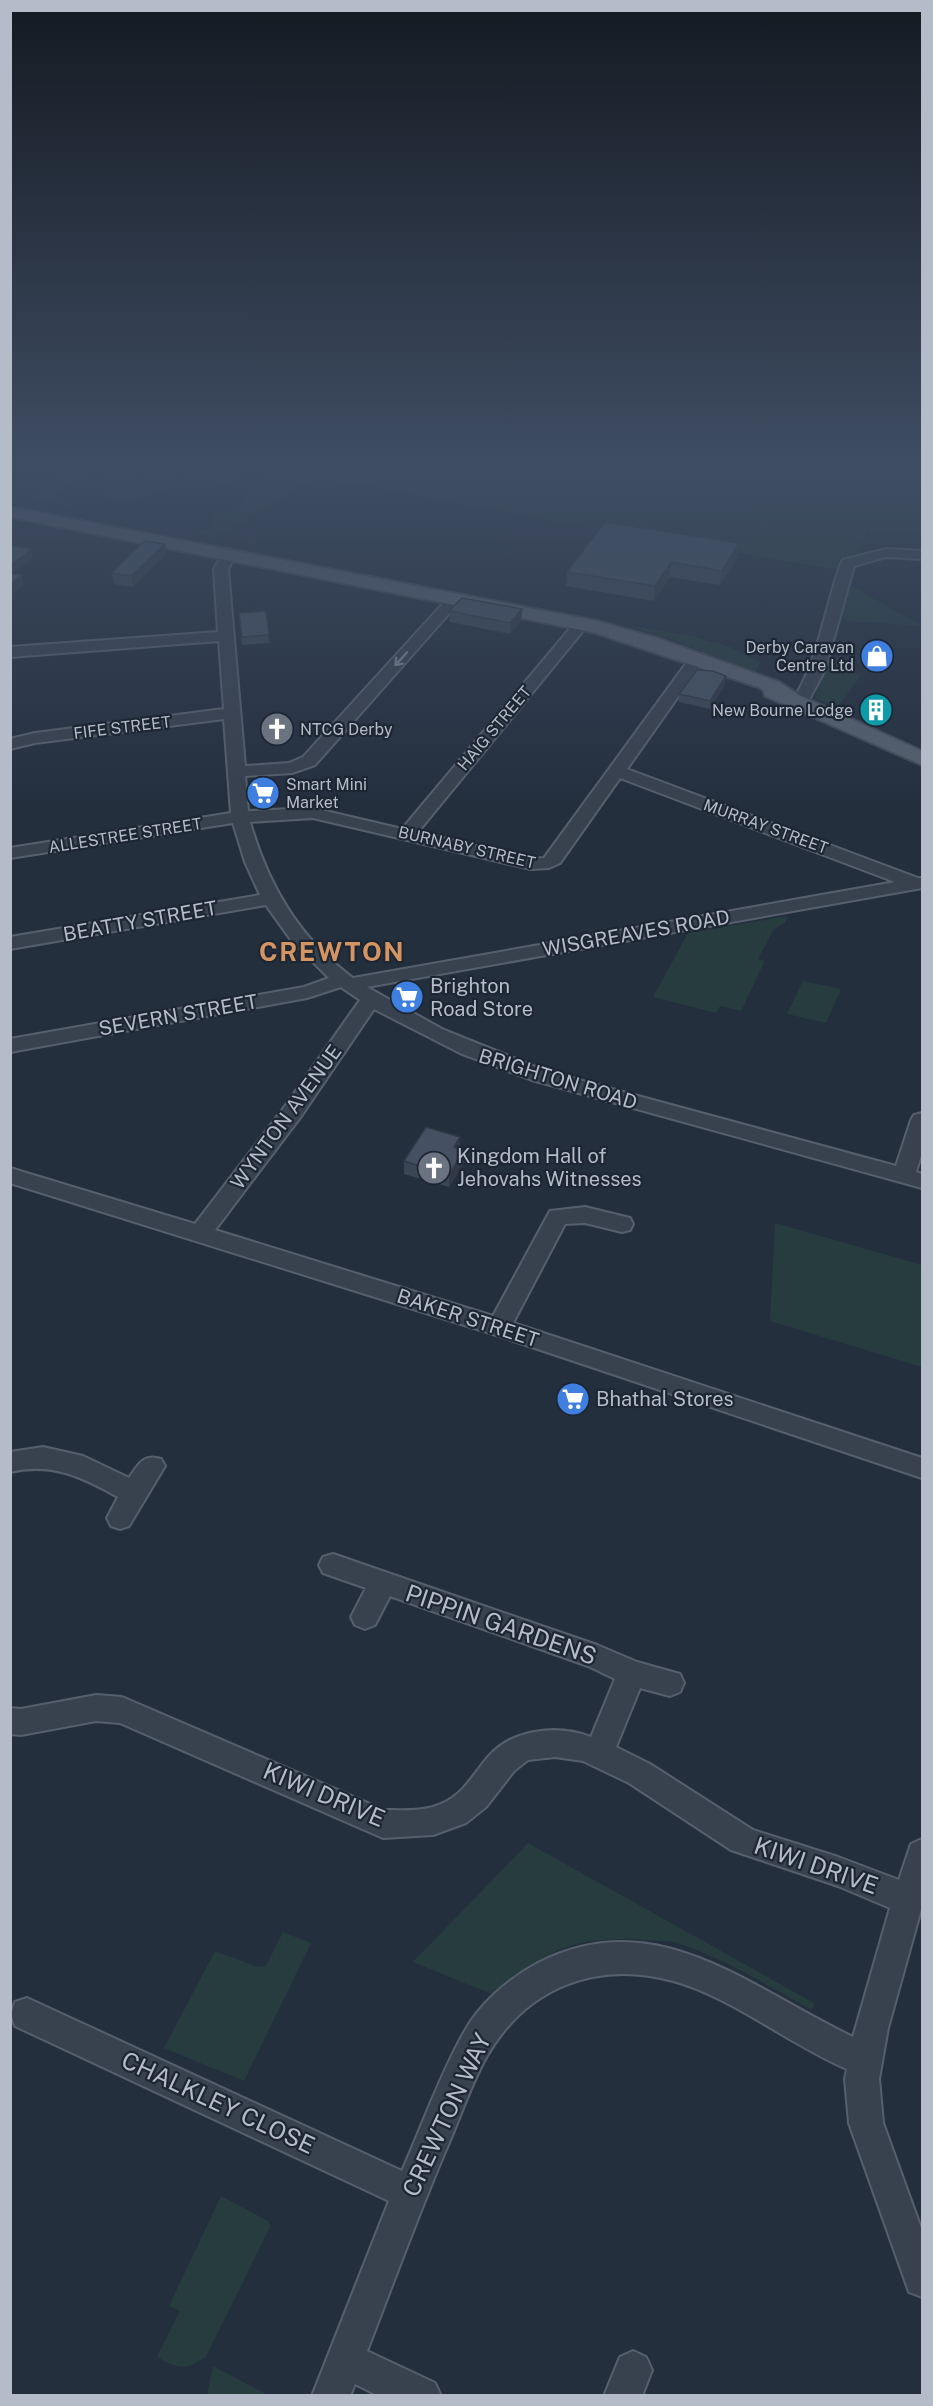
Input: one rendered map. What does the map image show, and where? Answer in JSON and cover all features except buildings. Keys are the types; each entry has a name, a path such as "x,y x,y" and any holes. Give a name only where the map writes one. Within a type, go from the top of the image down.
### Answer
{"main road":[{"path":"341,576 582,623 638,637 698,657 736,673 760,687 796,700 922,759"}],"street":[{"name":"BRIGHTON ROAD","path":"222,576 240,817 251,857 270,898 301,939 347,982 371,999 472,1052 523,1071 913,1178"},
{"path":"796,700 812,680 843,576"},
{"path":"237,772 292,768 309,761 454,600"},
{"name":"HAIG STREET","path":"408,833 582,623"},
{"path":"10,652 227,636"},
{"name":"BURNABY STREET","path":"240,817 313,813 408,833 531,864 549,863 698,657"},
{"name":"FIFE STREET","path":"10,744 35,738 233,712"},
{"name":"MURRAY STREET","path":"616,771 919,884"},
{"name":"ALLESTREE STREET","path":"10,853 240,817"},
{"name":"WISGREAVES ROAD","path":"347,982 919,884"},
{"name":"BEATTY STREET","path":"10,944 270,898"},
{"name":"SEVERN STREET","path":"10,1046 307,992 347,982"},
{"name":"WYNTON AVENUE","path":"200,1234 294,1110 371,999"},
{"path":"913,1178 922,1120"},
{"name":"BAKER STREET","path":"10,1175 499,1327 922,1468"},
{"path":"499,1327 558,1216 585,1215 622,1224"},
{"path":"10,1462 37,1456 57,1457 72,1461 133,1493"},
{"path":"120,1518 133,1493 152,1466"},
{"name":"PIPPIN GARDENS","path":"333,1565 597,1657 632,1673 669,1683"},
{"path":"365,1617 383,1583"},
{"path":"599,1752 632,1673"},
{"name":"KIWI DRIVE","path":"10,1721 21,1722 96,1707 122,1710 383,1824 422,1824 442,1819 474,1798 501,1764 526,1747 556,1745 599,1752 648,1780 690,1810 741,1840 764,1850 827,1867 908,1900"},
{"path":"922,1854 864,2059 862,2094 866,2123 922,2279"},
{"name":"CREWTON WAY","path":"331,2396 410,2193 475,2045 486,2027 513,1999 548,1973 567,1965 608,1957 674,1965 864,2059"},
{"name":"CHALKLEY CLOSE","path":"27,2014 410,2193"},
{"path":"345,2360 422,2396"}],"green space":[{"path":"851,586 922,626 848,621 841,614"},
{"path":"629,626 692,636 730,647 760,662 755,673 676,641"},
{"path":"824,663 861,675 838,707 815,698"},
{"path":"788,916 785,923 774,929 758,959 765,961 741,1011 720,1006 716,1013 653,997 688,933"},
{"path":"803,981 841,989 826,1023 787,1014"},
{"path":"775,1223 922,1265 922,1367 770,1321"},
{"path":"528,1843 814,2003 812,2010 714,1957 667,1941 598,1940 562,1949 529,1967 494,1995 413,1962"},
{"path":"283,1932 311,1943 244,2081 164,2048 215,1951 258,1967 266,1966"},
{"path":"221,2196 268,2221 270,2227 206,2357 192,2365 176,2366 157,2357 180,2311 169,2306"},
{"path":"213,2366 268,2395 207,2395"}],"place":[{"name":"Derby Caravan Centre Ltd","path":"877,656"},
{"name":"New Bourne Lodge","path":"876,710"},
{"name":"NTCG Derby","path":"277,729"},
{"name":"Smart Mini Market","path":"263,793"},
{"name":"Brighton Road Store","path":"407,997"},
{"name":"Kingdom Hall of Jehovahs Witnesses","path":"434,1168"},
{"name":"Bhathal Stores","path":"573,1399"}],"district":[{"name":"CREWTON","path":"332,952"}]}
